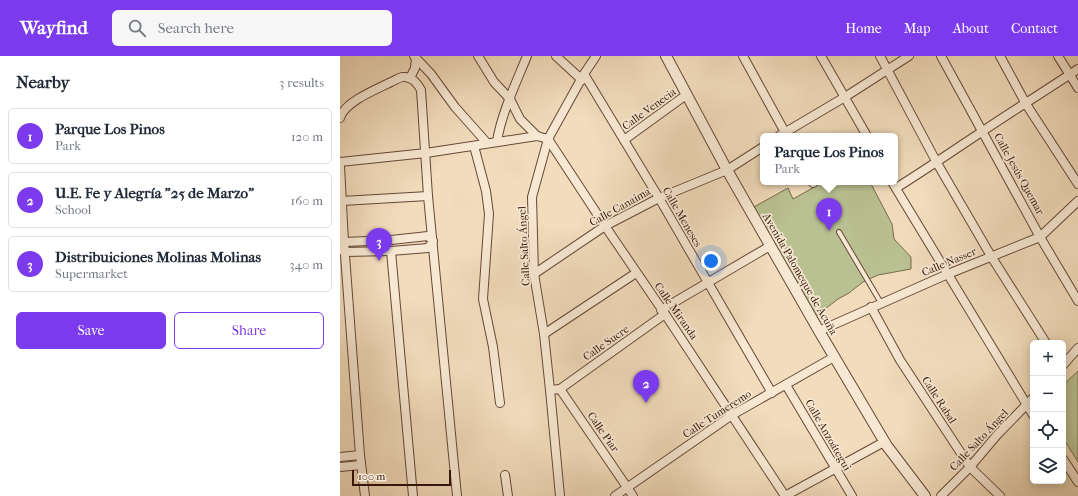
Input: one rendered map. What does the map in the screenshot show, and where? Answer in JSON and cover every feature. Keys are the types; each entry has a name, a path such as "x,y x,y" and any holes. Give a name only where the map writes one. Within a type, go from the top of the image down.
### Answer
{"street":[{"path":"478,56 494,82 510,99 520,119 537,136"},
{"path":"497,141 510,99 527,56"},
{"name":"Calle Meneses","path":"556,56 583,77 624,140 772,393"},
{"name":"Calle Salto Ángel","path":"560,496 544,334 534,274 532,196 548,139 596,56"},
{"name":"Avenida Palomeque de Acuña","path":"666,56 727,170 884,442 925,496"},
{"path":"743,56 783,133"},
{"path":"821,56 865,133"},
{"path":"880,56 936,163 991,256 1044,340"},
{"path":"787,133 909,56"},
{"name":"Calle Jesús Quemar","path":"941,56 1040,236 1078,301"},
{"path":"1000,56 1026,104 1078,184"},
{"path":"1058,56 1078,88"},
{"path":"410,78 415,68 415,57"},
{"path":"415,57 431,74 455,107 487,143"},
{"path":"898,183 936,163 982,131 1078,69"},
{"path":"340,118 341,112 364,94 402,77 410,78 417,82 421,90 428,196 457,496"},
{"name":"Calle Venecia","path":"624,140 686,95"},
{"path":"340,162 426,153 537,136 548,139"},
{"name":"Calle Miranda","path":"548,139 785,496"},
{"path":"474,146 486,191 489,214 483,299 493,348 500,403"},
{"name":"Calle Canaima","path":"534,274 605,226 659,198 727,170 760,149"},
{"path":"340,166 342,246 360,455 365,496"},
{"path":"894,185 1031,412"},
{"path":"342,201 428,196"},
{"name":"Calle Nasser","path":"819,331 871,307 1040,236 1078,201"},
{"path":"342,246 428,236 433,241"},
{"path":"342,246 391,251 428,248 433,241"},
{"name":"Calle Sucre","path":"560,389 663,312 708,282 770,246"},
{"path":"391,251 413,496"},
{"path":"544,334 636,273"},
{"name":"Calle Rabal","path":"871,307 900,360 970,467 1000,496"},
{"path":"1066,362 1078,348"},
{"name":"Calle Tumeremo","path":"615,496 732,415 834,357"},
{"name":"Calle Anzoátegui","path":"786,385 852,496"},
{"path":"550,390 560,389"},
{"name":"Calle Piar","path":"560,389 633,496"},
{"name":"Calle Salto Ángel","path":"941,496 970,467 997,435 1030,401"},
{"path":"785,496 884,442"},
{"path":"340,457 360,455"},
{"path":"1066,464 1078,482"},
{"path":"340,467 361,465"},
{"path":"505,475 508,496"}],"lane":[{"path":"839,232 881,303"}],"green space":[{"path":"818,185 872,185 892,224 894,239 911,257 911,269 878,275 863,282 816,316 752,208 788,188 793,199"},
{"path":"1078,371 1078,462 1066,443 1066,382"}],"place":[{"name":"Parque Los Pinos","path":"829,231"},
{"name":"Distribuiciones Molinas Molinas","path":"379,261"},
{"name":"U.E. Fe y Alegría \"25 de Marzo\"","path":"646,403"}]}
